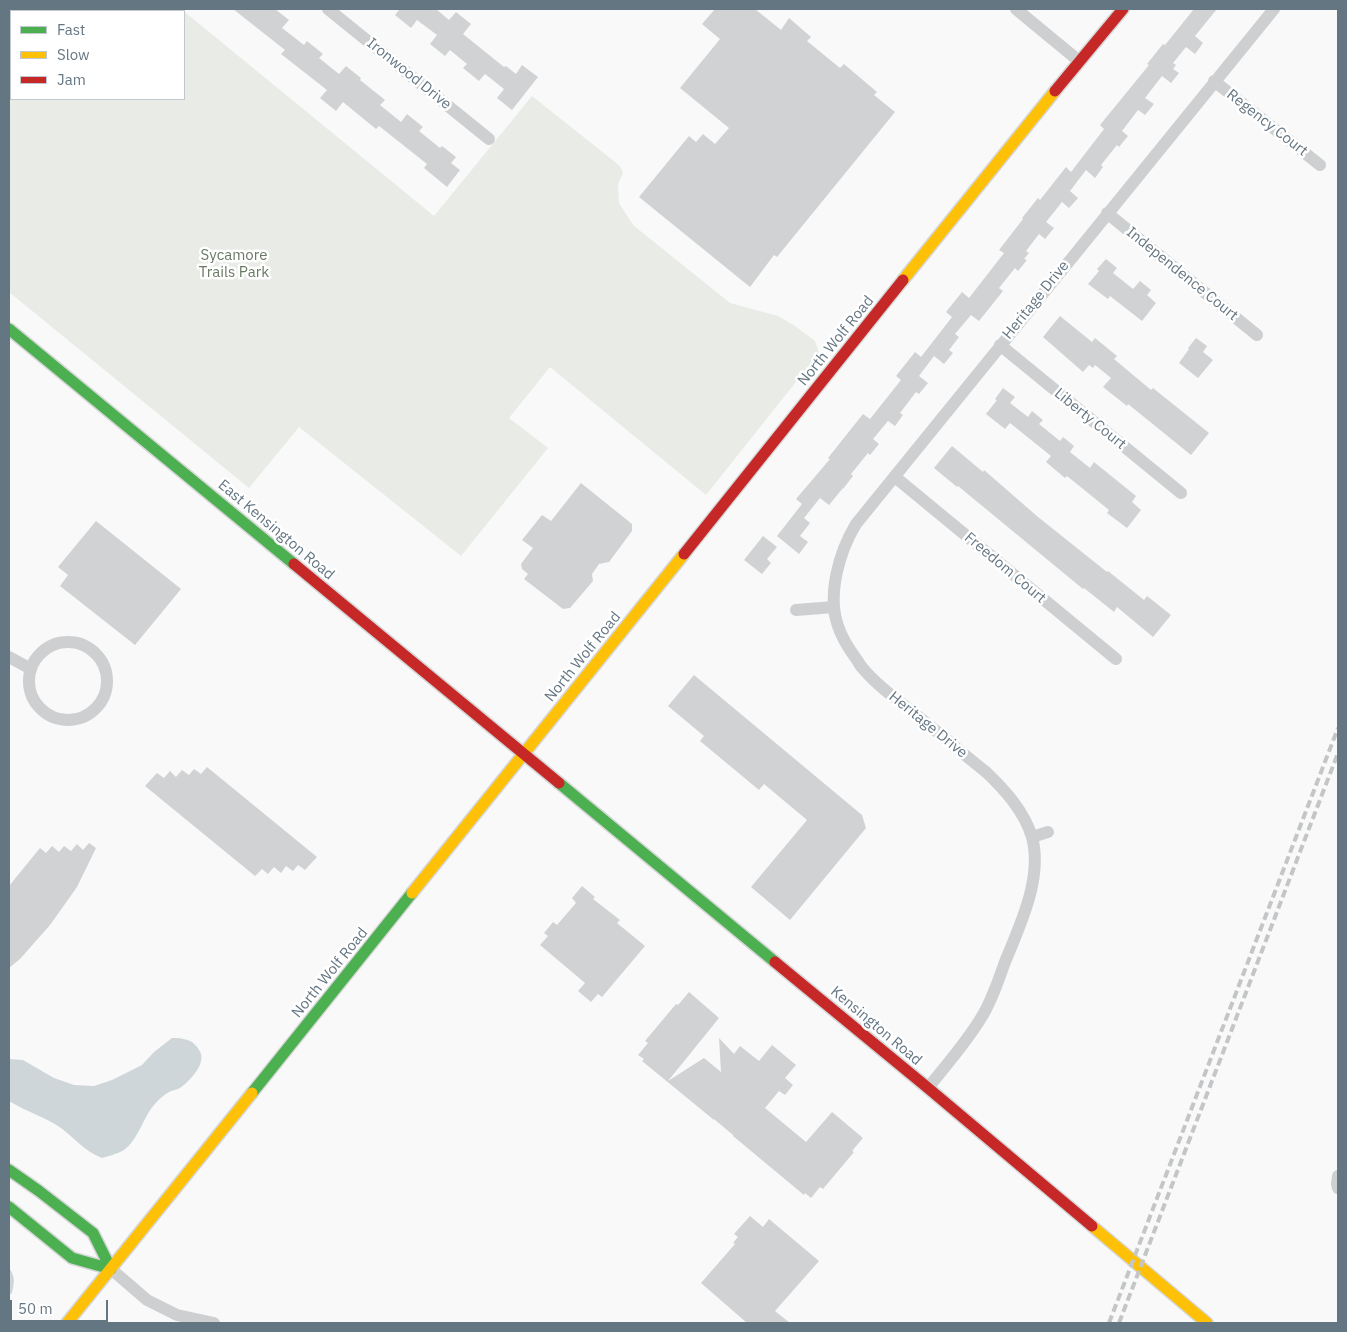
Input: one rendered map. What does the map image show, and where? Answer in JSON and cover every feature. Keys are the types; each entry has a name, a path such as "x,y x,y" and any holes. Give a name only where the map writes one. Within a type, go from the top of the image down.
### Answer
{"main road":[{"name":"North Wolf Road","path":"67,1323 1079,61 1123,9"},
{"name":"East Kensington Road","path":"9,329 524,754"},
{"name":"Kensington Road","path":"524,754 928,1088 1207,1323"},
{"path":"9,1170 93,1233 111,1269"},
{"path":"9,1207 72,1258 111,1269"}],"street":[{"name":"Ironwood Drive","path":"328,9 489,139"},
{"path":"1016,9 1079,61"},
{"name":"Heritage Drive","path":"928,1088 974,1030 992,996 1027,905 1034,871 1032,837 1008,794 986,772 865,672 844,641 837,625 834,607 835,581 841,555 847,538 856,524 894,476 1274,9"},
{"name":"Regency Court","path":"1214,81 1320,165"},
{"name":"Independence Court","path":"1107,213 1258,335"},
{"name":"Liberty Court","path":"1000,345 1181,493"},
{"name":"Freedom Court","path":"894,476 1116,659"},
{"path":"796,610 834,607"},
{"path":"71,642 84,646 95,653 104,664 107,690 102,702 94,711 83,718 71,721 58,719 47,714 37,706 31,694 29,682 31,669 36,659 45,650 57,644 71,642"},
{"path":"9,657 31,669"},
{"path":"1032,837 1048,832"},
{"path":"1338,1176 1338,1188"},
{"path":"111,1269 147,1300 177,1315 214,1323"}],"green space":[{"name":"Sycamore Trails Park","path":"9,9 182,10 10,10 10,100 185,100 185,12 434,216 532,96 620,166 623,173 618,184 619,203 633,225 730,303 778,316 815,341 819,353 706,495 550,367 509,418 548,448 461,556 299,427 249,488 9,292"}],"shaded area":[{"path":"172,1038 184,1039 194,1043 201,1055 200,1065 184,1085 169,1092 157,1101 133,1141 124,1150 116,1154 102,1158 95,1155 55,1124 9,1101 9,1059 23,1060 54,1078 74,1085 94,1086 112,1080 142,1065 154,1052"},
{"path":"9,1268 14,1280 12,1293 9,1295"}],"building":[{"path":"233,9 275,9 289,20 282,28 304,45 307,41 323,54 319,58 339,74 346,66 385,100 380,105 401,122 407,114 423,127 419,131 440,148 442,146 456,157 451,163 460,170 447,187 424,168 427,164 379,126 376,129 343,102 336,111 320,98 327,90 281,54 285,50"},
{"path":"400,9 436,9 449,20 456,12 471,24 463,34 504,67 506,66 516,74 522,65 538,77 512,110 497,98 504,89 485,74 479,81 463,68 467,64 450,50 445,56 430,44 437,35 417,20 411,28 395,15"},
{"path":"715,9 755,9 781,30 789,18 811,37 807,41 840,68 844,64 877,92 874,95 895,112 777,257 774,255 750,287 639,197 689,136 696,142 703,134 715,144 729,128 680,88 720,39 702,24"},
{"path":"1194,9 1217,9 1195,36 1203,43 1195,54 1186,47 1173,63 1176,65 1173,69 1179,73 1171,83 1162,76 1145,98 1154,104 1145,115 1138,110 1122,131 1128,136 1119,147 1117,145 1101,165 1103,167 1095,178 1086,170 1070,191 1078,198 1069,208 1062,202 1046,222 1054,228 1045,239 1039,234 1026,251 1029,253 1024,259 1027,260 1018,271 1015,268 999,288 1003,291 979,321 971,315 955,334 959,337 949,350 953,353 944,364 934,356 919,376 928,383 919,394 916,392 900,413 903,415 895,426 888,421 873,439 879,444 870,455 868,453 851,474 853,476 843,489 829,505 820,498 804,518 810,523 800,536 808,542 799,554 777,536 802,504 796,499 830,459 828,458 863,414 870,419 901,380 896,376 915,352 921,357 952,317 946,312 962,292 969,298 1004,253 999,250 1022,218 1038,198 1040,200 1066,167 1071,172 1104,129 1100,125 1149,65 1147,64 1163,44 1165,45"},
{"path":"1106,259 1117,268 1113,273 1133,289 1140,281 1151,290 1147,295 1156,303 1142,321 1110,296 1108,299 1088,284"},
{"path":"1060,316 1092,342 1095,338 1117,356 1114,359 1151,390 1153,388 1209,433 1191,455 1128,404 1127,406 1103,387 1111,378 1095,365 1093,368 1089,365 1083,372 1043,337"},
{"path":"1196,338 1207,346 1203,352 1213,360 1198,378 1179,363"},
{"path":"1003,388 1015,397 1010,403 1028,417 1032,411 1043,420 1039,424 1060,441 1063,437 1074,446 1070,452 1090,468 1094,462 1136,496 1132,502 1141,510 1127,528 1107,513 1109,510 1067,476 1065,478 1046,462 1051,456 1010,423 1005,429 986,414 997,400 995,399"},
{"path":"952,446 983,472 984,470 1038,517 1107,572 1144,600 1147,596 1171,615 1153,637 1117,607 1114,612 1083,589 934,468"},
{"path":"581,483 632,524 632,531 609,562 599,564 592,574 593,581 570,608 563,609 524,579 528,574 522,569 521,564 533,548 522,540 542,515 551,521"},
{"path":"96,521 181,589 135,645 60,586 68,575 58,567"},
{"path":"763,536 777,547 767,559 771,563 762,574 744,560"},
{"path":"694,675 862,815 866,828 790,920 751,887 807,820 764,784 759,790 700,741 704,736 668,706"},
{"path":"207,767 317,857 305,870 298,865 293,871 286,866 281,873 274,867 268,874 262,869 255,876 145,786 157,773 164,778 170,771 176,777 182,770 189,775 194,769 201,774"},
{"path":"89,843 96,848 77,887 50,925 20,959 9,968 9,886 40,848 46,853 52,846 59,852 64,846 71,851 77,844 83,850"},
{"path":"582,886 595,897 593,899 620,920 617,923 645,946 602,997 598,994 591,1002 578,991 585,983 540,945 548,936 544,933 553,922 557,925 576,903 572,898"},
{"path":"689,992 719,1018 668,1081 704,1058 721,1072 719,1038 734,1054 740,1046 759,1061 772,1045 796,1065 785,1078 793,1085 785,1095 779,1091 765,1108 806,1142 832,1112 863,1138 852,1151 854,1152 823,1189 820,1187 811,1198 805,1193 804,1195 642,1061 644,1059 638,1055 648,1043 645,1041 676,1004 678,1005"},
{"path":"750,1216 763,1227 769,1219 819,1261 775,1311 790,1323 747,1323 701,1283 735,1244 733,1243 738,1237 734,1234"}],"railway":[{"path":"1109,1323 1338,728"},
{"path":"1119,1323 1338,753"}],"traffic: fast":[{"path":"9,329 294,564"},
{"path":"559,783 775,962"},
{"path":"252,1093 412,893"},
{"path":"9,1170 93,1233 111,1269"},
{"path":"9,1207 72,1258 111,1269"}],"traffic: slow":[{"path":"903,280 1055,91"},
{"path":"412,893 684,554"},
{"path":"67,1323 252,1093"},
{"path":"1092,1226 1207,1323"}],"traffic: jam":[{"path":"1055,91 1123,9"},
{"path":"684,554 903,280"},
{"path":"294,564 559,783"},
{"path":"775,962 1092,1226"}]}
